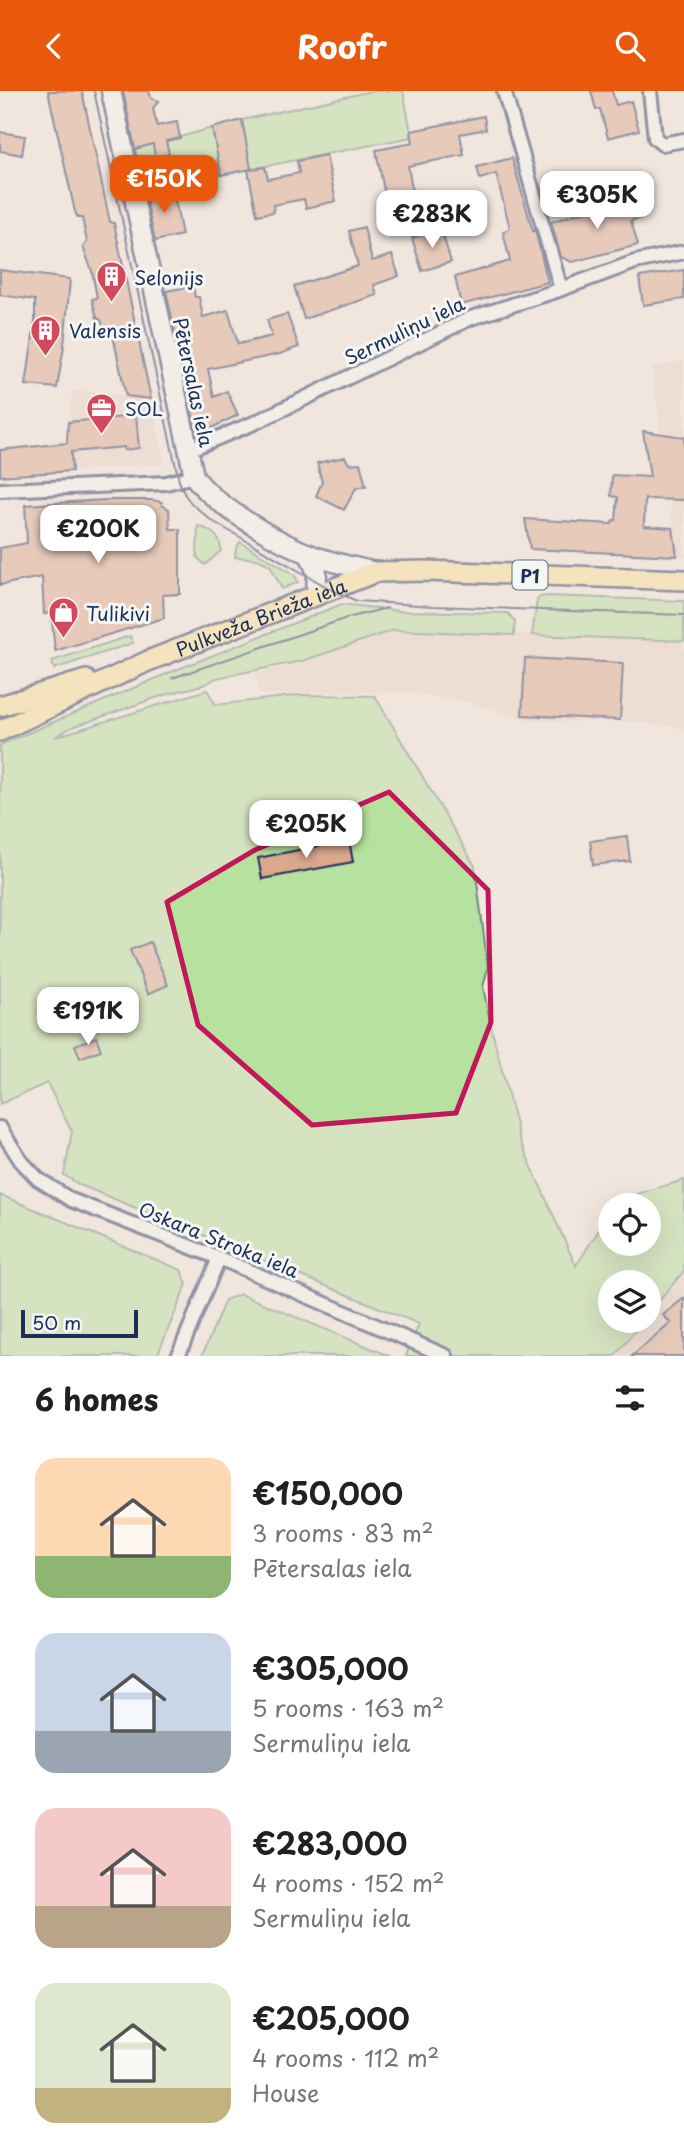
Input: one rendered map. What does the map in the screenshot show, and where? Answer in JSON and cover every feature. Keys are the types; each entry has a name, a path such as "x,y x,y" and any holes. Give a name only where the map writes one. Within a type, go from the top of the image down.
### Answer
{"main road":[{"name":"P1","path":"376,572 425,571 684,580"},
{"name":"Pulkveža Brieža iela","path":"0,731 148,661 376,572"},
{"name":"Pulkveža Brieža iela","path":"0,706 148,661"}],"street":[{"name":"Pētersalas iela","path":"111,91 194,476 202,488 224,506 309,554 376,572"},
{"path":"504,91 561,289"},
{"path":"650,91 655,138 662,144 684,140"},
{"name":"Sermuliņu iela","path":"187,448 230,433 321,392 451,326 635,262 684,252"},
{"path":"0,490 168,483 194,476"},
{"path":"309,554 317,573 316,596"},
{"name":"Oskara Stroka iela","path":"0,1128 21,1161 38,1179 71,1200 219,1258 446,1356"},
{"path":"178,1356 219,1258"}],"highlighted area":[{"path":"389,792 488,890 491,1022 456,1113 312,1125 198,1025 167,902 255,850"}],"shaded area":[{"path":"684,361 684,556 677,556 652,367"},
{"path":"72,390 151,399 165,464 72,471 70,437 66,437 66,434 69,433"},
{"path":"393,630 684,638 684,728 634,722 534,721 467,702 412,693 328,692 260,695 255,675"},
{"path":"684,1271 684,1356 615,1356 633,1333 661,1333 661,1299"}],"green space":[{"path":"372,91 403,91 412,137 251,169 242,120"},
{"path":"212,128 219,161 172,170 166,141"},
{"path":"153,144 159,173 141,176 135,149"},
{"path":"198,526 214,534 221,546 221,551 205,565 197,557"},
{"path":"240,542 294,574 298,582 282,589 270,565 257,559 235,557"},
{"path":"548,596 684,601 684,641 532,635 537,600"},
{"path":"342,604 400,611 508,613 515,622 514,635 394,630 302,661 216,678 206,684 161,696 70,728 55,737 207,690 216,705 301,695 375,696 475,866 488,968 483,987 493,1035 520,1141 576,1266 598,1231 598,1256 661,1256 661,1193 640,1193 684,1180 684,1271 661,1299 661,1270 598,1270 598,1333 633,1333 615,1356 406,1356 419,1324 80,1185 64,1175 72,1132 47,1083 0,1104 0,745 171,672"},
{"path":"130,636 133,643 54,669 52,661"},
{"path":"0,1195 181,1270 187,1284 157,1356 0,1356"},
{"path":"240,1294 390,1356 202,1356 225,1300"}],"building":[{"path":"48,91 82,91 110,222 114,223 151,399 126,396 112,331 104,330 101,320 97,318 92,299 97,298 92,271 83,247 87,242 82,218 78,218 75,212"},
{"path":"123,91 149,91 151,98 159,101 153,108 157,126 177,122 180,138 166,141 169,154 155,157 153,144 135,149"},
{"path":"591,91 612,91 616,105 631,101 639,130 608,138 600,109 596,110"},
{"path":"484,116 486,129 460,134 464,155 408,166 414,200 387,206 376,150 413,143 411,131"},
{"path":"242,120 251,169 221,175 212,128"},
{"path":"0,132 25,136 22,155 0,151"},
{"path":"326,155 336,201 306,208 304,199 273,205 274,212 257,215 248,170 265,167 268,179 299,173 297,161"},
{"path":"512,158 548,282 461,305 455,277 510,261 503,232 510,228 496,174 480,179 477,167"},
{"path":"173,190 182,235 155,241 145,195"},
{"path":"636,199 641,218 631,221 638,245 572,262 561,257 551,222 598,207"},
{"path":"364,227 372,261 392,255 399,276 374,285 377,295 304,319 294,286 358,266 349,231"},
{"path":"441,229 451,262 422,271 412,238"},
{"path":"0,270 70,279 57,388 26,385 35,322 35,300 0,295"},
{"path":"684,270 684,299 643,305 639,277"},
{"path":"193,286 195,297 199,297 203,317 228,310 238,344 272,336 267,320 287,314 299,347 280,354 208,369 214,397 227,391 238,415 197,435 166,291"},
{"path":"136,416 139,448 71,452 72,471 0,476 0,450 67,443 68,422"},
{"path":"643,431 684,437 684,500 645,499 644,526 673,528 677,556 530,549 525,519 612,524 613,520 616,520 618,497 611,496 612,475 650,477"},
{"path":"345,457 349,464 360,463 366,486 356,488 344,510 316,496 322,482 317,463"},
{"path":"152,500 162,502 162,505 169,509 170,529 180,529 180,594 163,595 164,618 55,651 51,613 44,614 42,577 0,585 0,548 27,543 25,505"},
{"path":"525,658 623,663 620,720 522,715"},
{"path":"627,836 630,861 593,865 590,841"},
{"path":"349,840 353,862 262,879 258,858"},
{"path":"150,942 168,985 148,994 130,950"},
{"path":"96,1037 101,1050 80,1058 75,1045"},
{"path":"684,1298 684,1356 632,1356 671,1323 663,1315"}],"tram line":[{"path":"94,91 179,481 192,504 212,521 334,591 357,601 684,615"},
{"path":"172,678 347,618 387,608"}],"place":[{"name":"Selonijs","path":"111,304"},
{"name":"Valensis","path":"46,357"},
{"name":"SOL","path":"102,435"},
{"name":"Tulikivi","path":"63,640"}]}
